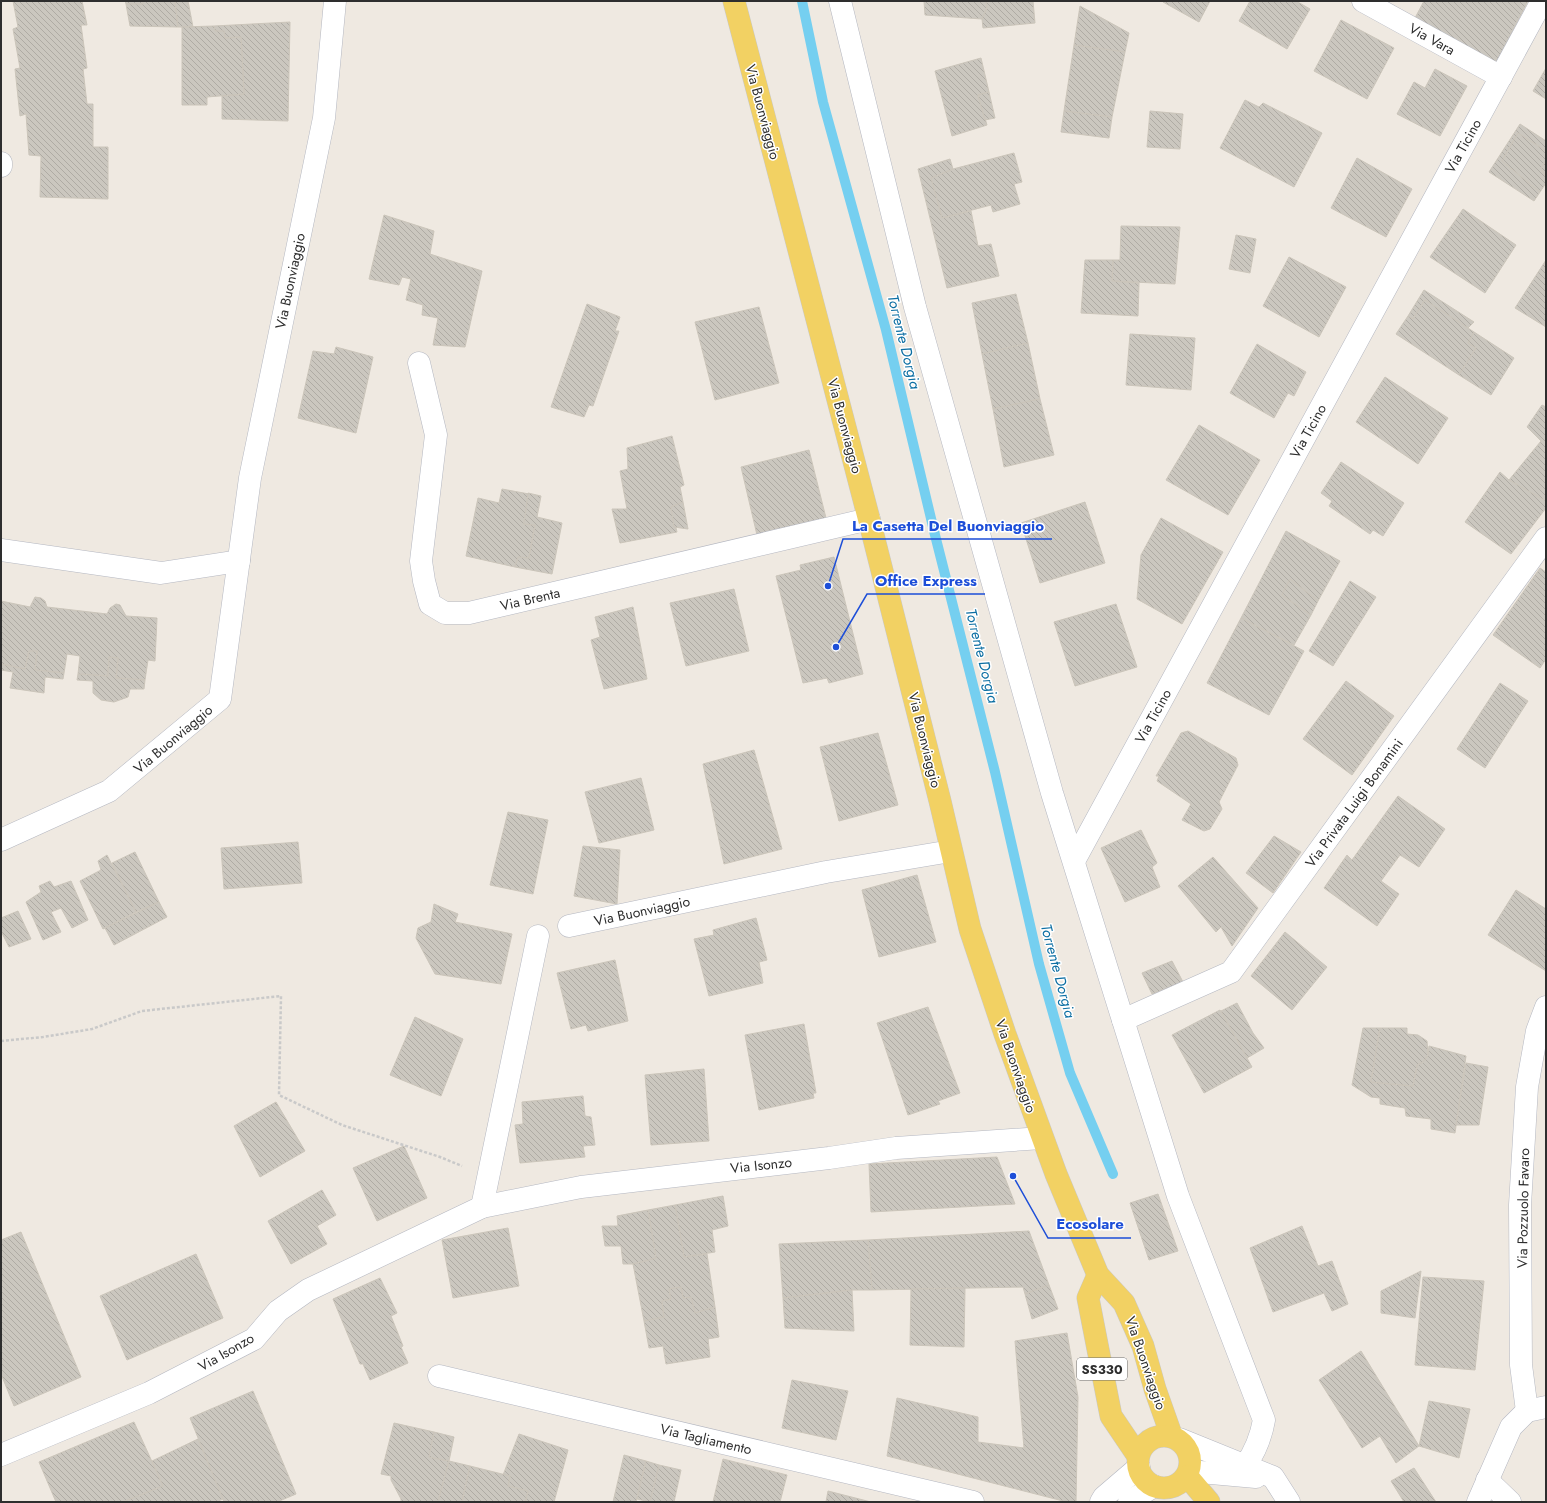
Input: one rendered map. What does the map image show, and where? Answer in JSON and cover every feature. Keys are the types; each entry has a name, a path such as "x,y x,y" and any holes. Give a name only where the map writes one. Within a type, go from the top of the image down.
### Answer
{"main road":[{"name":"Via Buonviaggio","path":"734,1 869,519 940,802 950,851 970,929 1042,1138 1098,1275 1124,1303 1143,1346 1155,1389 1176,1438"},
{"name":"SS330","path":"1098,1275 1088,1298 1111,1416 1138,1462 1142,1477 1160,1492"},
{"path":"1138,1462 1142,1447 1153,1438 1166,1435 1176,1438"},
{"name":"SS330","path":"1176,1438 1188,1449 1191,1463 1188,1474"},
{"path":"1160,1492 1177,1485 1188,1474 1209,1502"}],"street":[{"name":"Via Buonviaggio","path":"1,840 109,791 220,699 250,478 324,118 335,1"},
{"path":"840,1 915,307 1050,785 1178,1196 1264,1420 1262,1433 1253,1454 1245,1466"},
{"name":"Via Vara","path":"1363,1 1501,77"},
{"name":"Via Ticino","path":"1074,861 1542,1"},
{"name":"Via Brenta","path":"419,364 436,435 421,561 430,604 445,613 469,613 490,609 869,519"},
{"name":"Via Privata Luigi Bonamini","path":"1123,1020 1231,972 1546,538"},
{"path":"1,550 161,573 239,561"},
{"name":"Via Buonviaggio","path":"569,926 826,872 950,851"},
{"path":"482,1207 538,936"},
{"name":"Via Pozzuolo Favaro","path":"1537,1409 1521,1366 1520,1205 1527,1087 1537,1031 1546,1007"},
{"name":"Via Isonzo","path":"1,1455 149,1393 254,1339 278,1311 308,1290 482,1207 581,1187 829,1158 896,1148 1042,1138"},
{"name":"Via Tagliamento","path":"440,1376 973,1502"},
{"path":"1478,1502 1511,1427 1537,1409"},
{"path":"1176,1438 1273,1478 1289,1502"},
{"path":"1101,1502 1138,1462"},
{"path":"1188,1474 1273,1478"},
{"path":"1487,1480 1510,1502"},
{"path":"1129,1502 1160,1492"}],"path":[{"path":"1,1041 43,1037 92,1029 142,1011 281,996 278,1095 342,1125 440,1157 488,1177"}],"building":[{"path":"13,1 82,1 87,25 81,25 87,68 83,69 87,104 93,104 93,147 108,147 108,199 40,197 41,156 29,155 26,114 20,116 15,69 20,68 13,29 18,27"},
{"path":"125,1 143,1 143,4 126,4"},
{"path":"143,1 175,1 178,27 130,26 126,4 143,4"},
{"path":"175,1 188,1 193,27 178,27"},
{"path":"924,1 986,1 987,8 982,19 925,15"},
{"path":"986,1 1033,1 1035,23 983,28 982,19 987,8"},
{"path":"1163,1 1210,1 1199,22"},
{"path":"1250,1 1296,1 1310,9 1287,49 1239,21"},
{"path":"1424,1 1528,1 1496,62 1415,18"},
{"path":"1080,6 1129,33 1125,52 1074,45"},
{"path":"1341,20 1394,48 1367,99 1314,71"},
{"path":"290,22 288,121 222,119 222,96 244,94 241,37 225,38 224,31 215,31 214,26"},
{"path":"214,26 215,31 224,31 225,38 241,37 244,94 207,97 207,105 182,105 182,27"},
{"path":"1074,45 1125,52 1112,117 1064,111"},
{"path":"981,58 989,92 978,95 987,125 952,136 935,71"},
{"path":"1546,68 1546,99 1533,91"},
{"path":"1435,69 1467,86 1440,136 1397,114 1414,82 1425,88"},
{"path":"989,92 995,118 985,120 978,95"},
{"path":"1245,100 1259,107 1263,103 1322,133 1294,187 1220,148"},
{"path":"1064,111 1112,117 1109,138 1061,132"},
{"path":"1150,111 1183,114 1180,149 1147,147"},
{"path":"1520,124 1546,141 1546,151 1518,133 1502,161 1540,192 1534,201 1489,172"},
{"path":"1518,133 1546,151 1546,160 1541,168 1546,178 1546,183 1540,192 1502,161"},
{"path":"1014,153 1022,182 1014,184 1020,204 993,212 991,205 942,218 931,178 953,169"},
{"path":"1357,158 1412,189 1386,237 1331,208"},
{"path":"950,159 953,169 931,178 942,218 971,211 978,246 991,244 999,276 947,288 918,169"},
{"path":"1546,160 1546,178 1541,168"},
{"path":"1463,209 1516,245 1485,293 1430,257"},
{"path":"384,215 434,231 430,254 482,271 465,347 433,345 438,318 422,315 423,305 406,300 411,279 402,277 399,285 369,279"},
{"path":"1121,226 1180,227 1175,284 1112,281 1113,260 1120,260"},
{"path":"1236,235 1256,239 1250,273 1229,269"},
{"path":"1289,257 1346,287 1319,337 1263,306"},
{"path":"1085,260 1113,260 1112,281 1139,283 1138,316 1081,313"},
{"path":"1546,260 1546,327 1515,308"},
{"path":"1424,290 1474,322 1468,328 1425,300 1413,319 1408,316"},
{"path":"1016,294 1028,343 982,354 972,303"},
{"path":"1425,300 1474,332 1468,343 1476,348 1459,375 1396,334 1408,316 1413,319"},
{"path":"587,304 620,317 615,331 619,331 593,406 589,405 584,417 551,407"},
{"path":"759,307 779,383 715,400 695,322"},
{"path":"1474,332 1514,358 1491,395 1459,375 1476,348 1468,343"},
{"path":"1130,334 1195,338 1191,390 1126,385"},
{"path":"1028,343 1040,399 993,409 982,354"},
{"path":"1257,344 1306,372 1294,396 1288,393 1274,418 1230,393"},
{"path":"336,347 373,357 356,433 298,418 313,351 334,354"},
{"path":"1385,377 1448,418 1418,464 1356,422"},
{"path":"1040,399 1054,455 1004,467 993,409"},
{"path":"1542,405 1546,407 1546,498 1544,501 1509,480 1541,441 1527,427"},
{"path":"1199,425 1260,460 1228,515 1166,480"},
{"path":"672,436 684,485 680,487 683,502 671,507 677,532 620,543 612,509 627,509 620,471 628,469 627,448"},
{"path":"809,450 826,518 757,535 741,467"},
{"path":"1341,462 1404,503 1383,536 1373,530 1370,534 1329,506 1332,501 1321,493"},
{"path":"1500,472 1509,480 1546,501 1546,508 1511,554 1465,522"},
{"path":"502,489 529,494 524,524 535,525 529,558 518,557 515,567 466,556 478,498 499,503"},
{"path":"528,493 541,496 537,517 562,523 552,574 515,567 518,557 529,558 535,525 524,524"},
{"path":"683,502 688,529 674,527 671,507"},
{"path":"1085,502 1105,563 1040,583 1021,523"},
{"path":"1161,518 1223,552 1182,624 1137,599 1141,555"},
{"path":"1286,531 1340,561 1318,601 1290,579 1282,595 1311,615 1294,645 1241,618"},
{"path":"834,557 863,674 829,683 827,678 803,683 776,576 801,570 800,565"},
{"path":"1540,568 1546,572 1546,659 1540,668 1493,635"},
{"path":"1290,579 1318,601 1311,615 1282,595"},
{"path":"1350,581 1376,597 1333,666 1309,651"},
{"path":"734,589 749,651 686,666 670,603"},
{"path":"35,597 41,598 45,601 47,607 107,614 110,608 116,604 120,605 126,616 157,618 155,661 148,660 145,680 116,678 118,658 109,657 108,676 78,674 80,656 67,654 64,673 35,670 37,651 29,651 25,669 1,664 1,601 30,607"},
{"path":"1116,604 1137,667 1075,686 1054,622"},
{"path":"633,607 647,679 604,689 591,640 600,637 595,617"},
{"path":"1241,618 1304,651 1269,715 1207,683"},
{"path":"29,651 37,651 35,670 64,673 63,679 45,677 44,693 10,688 13,672 1,670 1,664 25,669"},
{"path":"109,657 118,658 116,678 145,680 144,689 130,689 128,697 114,702 101,700 93,693 93,681 77,680 78,674 108,676"},
{"path":"1346,681 1394,716 1352,775 1303,739"},
{"path":"1500,683 1528,701 1485,768 1457,749"},
{"path":"1188,731 1236,758 1238,765 1219,802 1222,809 1210,829 1204,831 1182,820 1191,804 1157,781 1159,776 1156,776 1181,733"},
{"path":"878,733 898,805 839,821 820,747"},
{"path":"754,750 782,849 724,864 703,764"},
{"path":"641,778 654,830 599,843 585,792"},
{"path":"1398,796 1445,829 1419,867 1400,855 1381,881 1399,894 1377,926 1324,888 1347,855 1352,860"},
{"path":"508,812 548,820 533,894 490,885"},
{"path":"1141,830 1157,863 1152,867 1160,887 1125,902 1101,848"},
{"path":"1274,836 1301,852 1273,893 1246,873"},
{"path":"298,842 302,883 224,889 221,848"},
{"path":"583,846 620,850 617,904 574,896"},
{"path":"135,852 159,902 136,912 112,863"},
{"path":"107,855 136,912 103,929 80,881 101,870 98,861"},
{"path":"1213,857 1258,908 1232,946 1221,927 1216,932 1178,886"},
{"path":"917,875 936,942 879,957 862,890"},
{"path":"50,881 54,887 71,881 88,920 72,928 61,908 51,912 61,932 43,940 26,902 41,892 39,886"},
{"path":"1516,890 1546,909 1546,971 1488,935"},
{"path":"159,902 167,917 114,945 105,928"},
{"path":"434,904 458,914 455,922 512,934 501,984 435,974 416,938 418,928 431,922"},
{"path":"18,911 31,939 9,947 1,931 1,918"},
{"path":"756,918 767,960 759,962 763,983 709,996 694,939 714,935 713,930"},
{"path":"1285,932 1327,967 1292,1010 1251,976"},
{"path":"615,960 628,1021 588,1031 586,1025 571,1029 557,973"},
{"path":"1172,961 1183,982 1152,994 1142,973"},
{"path":"1237,1003 1253,1033 1264,1048 1247,1058 1221,1011"},
{"path":"928,1007 960,1093 938,1101 940,1104 908,1115 877,1023"},
{"path":"1220,1010 1252,1067 1204,1093 1172,1035"},
{"path":"415,1017 463,1039 441,1096 390,1075"},
{"path":"804,1024 816,1093 813,1093 814,1098 759,1110 745,1035"},
{"path":"1363,1028 1380,1028 1371,1082 1413,1086 1417,1065 1423,1062 1428,1055 1429,1046 1466,1056 1455,1133 1431,1129 1431,1119 1406,1116 1405,1108 1380,1104 1380,1098 1371,1097 1352,1085"},
{"path":"1380,1028 1407,1028 1407,1034 1418,1035 1427,1041 1428,1055 1423,1062 1417,1065 1413,1086 1371,1082"},
{"path":"1466,1063 1488,1067 1479,1125 1456,1125"},
{"path":"704,1069 709,1141 651,1145 645,1075"},
{"path":"583,1096 585,1116 591,1117 595,1145 583,1146 585,1157 520,1163 515,1125 523,1124 522,1102"},
{"path":"276,1102 305,1151 260,1177 234,1126"},
{"path":"404,1146 427,1198 377,1221 353,1168"},
{"path":"997,1157 1015,1204 871,1212 869,1164"},
{"path":"322,1190 336,1215 317,1226 327,1244 291,1264 268,1221"},
{"path":"1158,1194 1178,1251 1149,1260 1130,1203"},
{"path":"723,1196 728,1226 712,1230 715,1252 684,1257 675,1205"},
{"path":"675,1205 684,1257 707,1254 715,1307 695,1313 691,1297 683,1298 681,1287 669,1289 671,1299 662,1301 664,1317 644,1321 633,1264 656,1258 648,1210"},
{"path":"648,1210 656,1258 633,1264 623,1264 621,1246 605,1246 602,1226 618,1226 617,1216"},
{"path":"1302,1226 1318,1266 1332,1261 1348,1304 1332,1311 1324,1293 1273,1312 1250,1248"},
{"path":"508,1228 519,1286 453,1298 442,1240"},
{"path":"1029,1231 1049,1285 1025,1294 1023,1287 872,1290 868,1240"},
{"path":"21,1232 81,1377 14,1406 1,1374 1,1240"},
{"path":"868,1240 872,1290 852,1290 783,1298 779,1244"},
{"path":"196,1254 223,1318 127,1360 100,1296"},
{"path":"1421,1271 1415,1318 1381,1313 1381,1291"},
{"path":"1423,1277 1484,1281 1475,1370 1415,1365"},
{"path":"380,1278 397,1313 391,1316 408,1363 370,1380 363,1364 360,1364 333,1299"},
{"path":"1049,1285 1058,1309 1032,1319 1025,1294"},
{"path":"681,1287 683,1298 691,1297 695,1313 715,1307 719,1337 708,1339 710,1357 666,1364 663,1346 649,1348 644,1321 664,1317 662,1301 671,1299 669,1289"},
{"path":"965,1288 964,1347 910,1345 911,1289"},
{"path":"852,1290 854,1331 785,1328 783,1298"},
{"path":"1067,1333 1078,1397 1076,1502 1067,1502 887,1456 897,1398 978,1417 978,1442 1024,1448 1015,1341"},
{"path":"1361,1351 1419,1446 1396,1463 1380,1436 1362,1448 1319,1380"},
{"path":"792,1380 848,1391 836,1440 782,1428"},
{"path":"253,1391 296,1494 277,1502 224,1502 190,1418"},
{"path":"1429,1401 1470,1409 1459,1458 1419,1446"},
{"path":"134,1422 163,1486 123,1502 56,1502 39,1462"},
{"path":"394,1423 434,1432 429,1457 449,1461 438,1502 401,1502 401,1499 391,1480 391,1476 381,1474"},
{"path":"434,1432 454,1437 449,1461 429,1457"},
{"path":"519,1434 568,1450 554,1502 525,1502 528,1491 508,1486 510,1476 503,1475"},
{"path":"198,1439 223,1499 216,1502 123,1502 163,1486 152,1461"},
{"path":"624,1455 646,1461 636,1502 613,1502"},
{"path":"723,1459 787,1475 780,1502 713,1502"},
{"path":"449,1461 470,1466 462,1502 438,1502"},
{"path":"646,1461 659,1465 650,1502 637,1499"},
{"path":"659,1465 681,1470 674,1502 650,1502"},
{"path":"470,1466 510,1476 508,1486 528,1491 525,1502 462,1502"},
{"path":"1414,1468 1436,1502 1404,1502 1391,1481"},
{"path":"828,1491 871,1502 826,1502"}],"waterway":[{"name":"Torrente Dorgia","path":"802,1 823,102 886,330 934,531 995,772 1039,964 1070,1073 1113,1174"}],"place":[{"name":"La Casetta Del Buonviaggio","path":"828,586"},
{"name":"Office Express","path":"836,647"},
{"name":"Ecosolare","path":"1013,1176"}]}
